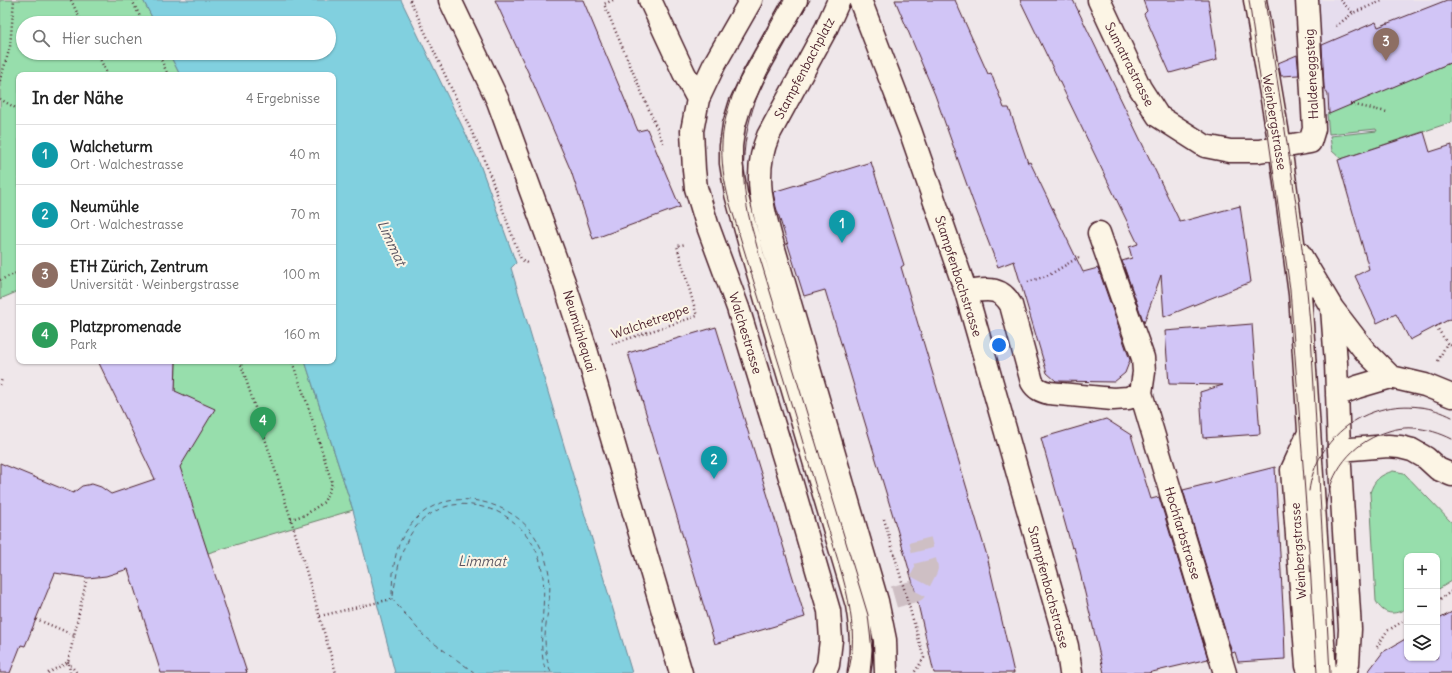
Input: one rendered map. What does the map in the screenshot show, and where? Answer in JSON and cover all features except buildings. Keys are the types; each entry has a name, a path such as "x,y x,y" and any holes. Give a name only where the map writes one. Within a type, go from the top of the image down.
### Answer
{"street":[{"name":"Neumühlequai","path":"450,0 498,101 564,282 587,353 681,673"},
{"path":"650,0 698,99"},
{"path":"698,99 715,63 751,0"},
{"path":"796,0 753,77 740,105 734,125 732,146 732,163 736,194 753,256 850,577 881,602"},
{"name":"Stampfenbachplatz","path":"774,249 762,207 760,161 763,148 826,29 839,0"},
{"name":"Stampfenbachstrasse","path":"860,0 911,133 966,292 1067,646 1071,673"},
{"name":"Sumatrastrasse","path":"1099,0 1140,88 1158,116 1205,146 1230,152 1259,151 1280,146"},
{"name":"Weinbergstrasse","path":"1255,0 1280,146 1300,294 1325,673"},
{"name":"Haldeneggsteig","path":"1280,146 1310,142 1314,129 1307,0"},
{"name":"Walchestrasse","path":"698,99 692,132 692,151 696,188 707,224 738,308 829,611 831,640 828,665 824,673"},
{"name":"Hochfarbstrasse","path":"1099,233 1143,358 1144,372 1142,393 1225,673"},
{"name":"Weinbergstrasse","path":"1294,245 1332,308 1350,629 1348,664 1345,673"},
{"path":"723,265 774,249 881,602 882,622 887,656 886,673"},
{"path":"966,292 988,289 995,290 1008,299 1011,305 1032,382 1035,387 1041,391 1113,400 1128,398 1142,393"},
{"path":"1332,308 1365,351 1391,377"},
{"path":"1337,395 1357,387 1391,377 1425,385 1452,396"},
{"name":"Weinbergstrasse","path":"1310,673 1307,666 1292,470 1309,432 1337,395"},
{"path":"1309,432 1339,450 1388,446 1412,450 1426,458 1438,469 1452,476"},
{"path":"829,611 881,602"},
{"path":"858,673 862,652 862,638 881,602"}],"path":[{"path":"0,81 10,47 14,0"},
{"path":"71,0 79,16"},
{"path":"132,0 140,16"},
{"path":"410,0 483,156 520,259"},
{"path":"613,0 604,4 666,148"},
{"path":"1340,0 1353,13"},
{"path":"1333,29 1353,13 1384,0"},
{"path":"100,60 106,72"},
{"path":"161,60 167,72"},
{"path":"0,99 16,108"},
{"path":"1350,104 1387,112"},
{"name":"Walchetreppe","path":"587,353 697,316 677,246"},
{"path":"1024,283 1049,275 1082,256"},
{"path":"0,280 16,273"},
{"path":"1436,326 1447,343 1452,346"},
{"path":"1436,364 1447,343"},
{"path":"241,364 291,519 336,673"},
{"path":"291,519 305,515 324,502 332,482 308,403 293,364"},
{"path":"0,385 2,380"},
{"path":"70,673 68,662 86,582"},
{"path":"1440,598 1452,591"},
{"path":"320,616 392,599"},
{"path":"881,602 924,658 914,673"},
{"path":"36,619 74,635"},
{"path":"1376,650 1386,631 1404,621"},
{"path":"48,673 68,662"},
{"path":"68,662 77,673"}],"shaded area":[{"path":"1315,0 1452,0 1452,122 1341,159 1329,148"}],"green space":[{"path":"0,0 143,0 151,16 16,16 16,60 172,60 178,72 16,72 16,292 0,299"},
{"path":"1452,62 1452,122 1341,159 1332,151 1330,136 1377,131 1376,129 1329,134 1327,114"},
{"path":"176,364 306,364 353,510 208,553 177,472"},
{"path":"1393,471 1404,473 1452,523 1452,581 1440,588 1440,553 1404,553 1404,610 1393,613 1389,613 1382,609 1376,601 1370,493 1373,485 1384,474"}],"water":[{"name":"Limmat","path":"143,0 401,0 478,159 516,263 511,268 632,673 395,673 353,510 306,364 336,364 336,72 178,72 172,60 336,60 336,16 151,16"}],"ferry route":[{"path":"475,673 424,636 392,599 396,554 401,540 408,528 426,510 448,501 473,500 495,506 509,512 528,527 533,533 545,558 549,574 550,592 545,642 546,655 551,673"},
{"path":"393,596 401,556 406,544 411,533 419,523 429,515 442,508 462,504 483,507 501,513 514,522 528,537 537,553 542,570 544,586 542,656 546,673"}],"tunnel":[{"path":"894,597 915,591 927,568 920,540"}],"tram line":[{"path":"784,0 739,80 732,96 727,112 722,141 723,171 730,204 845,585 849,603 852,638 848,673"},
{"path":"810,0 776,57 759,91 748,126 745,144 744,181 748,214 759,255 868,615 872,650 870,673"},
{"path":"1249,0 1290,289 1317,673"},
{"path":"1265,0 1297,208 1307,292 1311,334 1330,673"},
{"path":"1309,491 1314,472 1322,454 1333,439 1347,426 1363,416 1400,406 1428,408 1452,417"},
{"path":"1325,511 1330,487 1335,475 1348,456 1367,441 1378,435 1400,428 1429,430 1452,439"}],"place":[{"name":"ETH Zürich, Zentrum","path":"1386,61"},
{"name":"Walcheturm","path":"842,243"},
{"name":"Platzpromenade","path":"263,440"},
{"name":"Neumühle","path":"714,479"}]}
